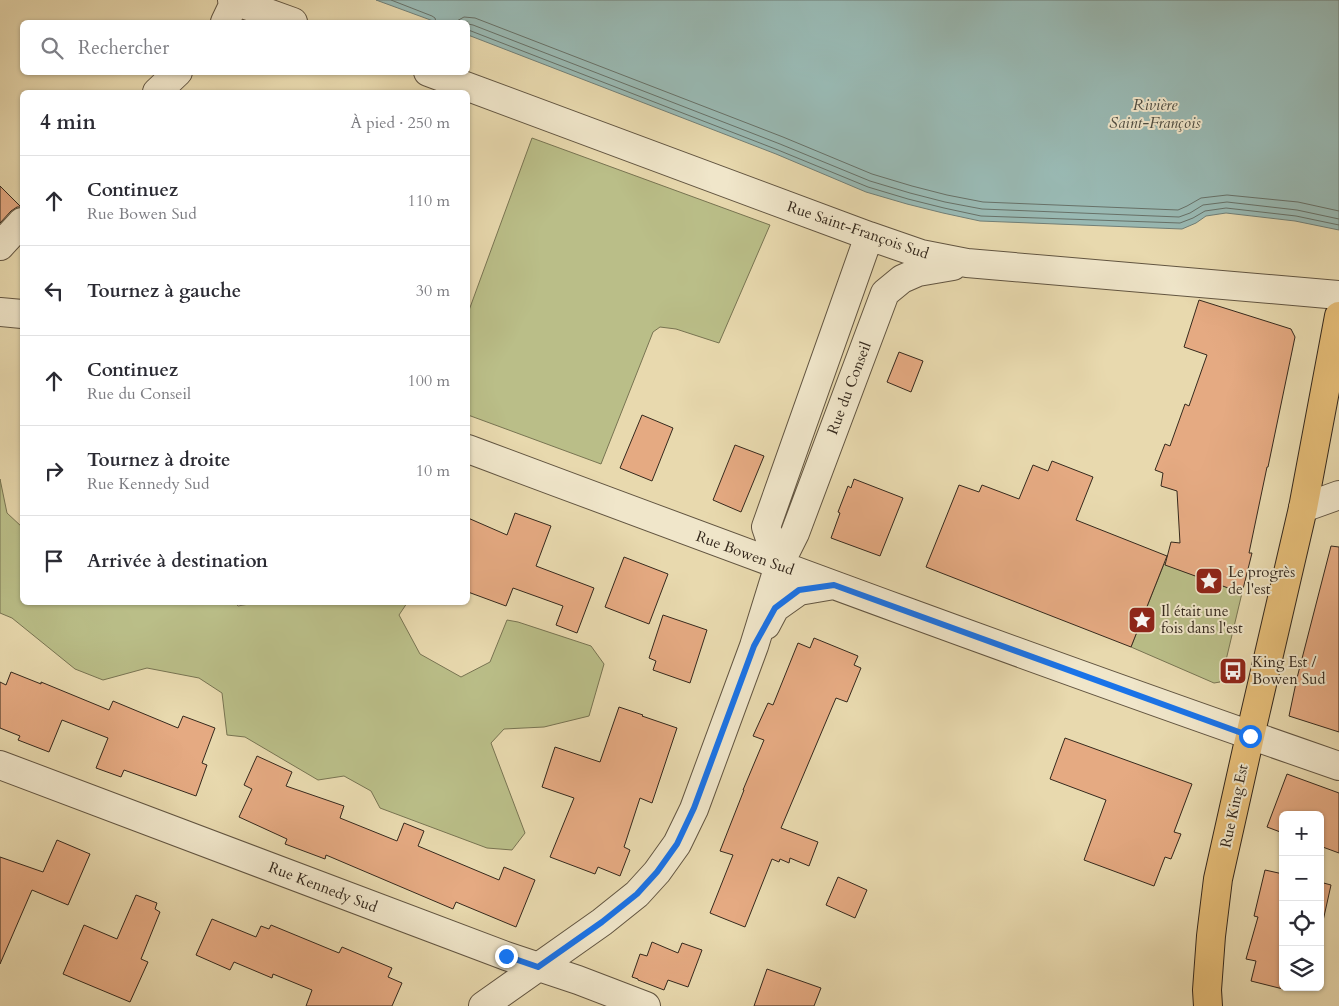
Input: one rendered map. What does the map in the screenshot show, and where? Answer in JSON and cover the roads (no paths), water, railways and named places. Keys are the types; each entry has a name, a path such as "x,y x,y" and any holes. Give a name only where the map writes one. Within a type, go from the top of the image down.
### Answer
{"main road":[{"name":"Rue King Est","path":"1208,1006 1207,990 1211,936 1218,879 1303,508 1339,316"}],"street":[{"path":"231,8 284,20"},
{"path":"159,90 175,75"},
{"name":"Rue Saint-François Sud","path":"436,75 921,254 967,263 1339,295"},
{"path":"0,246 20,224"},
{"name":"Rue du Conseil","path":"779,565 766,528 869,236"},
{"name":"Rue du Conseil","path":"483,1006 602,922 637,894 657,872 677,844 694,808 754,646 779,565 795,533 885,293 902,279 918,272 967,263"},
{"path":"0,312 20,314"},
{"name":"Rue Bowen Sud","path":"470,450 779,565 1250,736 1339,766"},
{"path":"1303,508 1339,495"},
{"path":"754,646 775,608 799,590 834,585"},
{"name":"Rue Kennedy Sud","path":"0,765 496,953 578,980 646,1006"}],"water":[{"name":"Rivière Saint-François","path":"376,0 1339,0 1339,230 1295,221 1226,213 1206,216 1182,229 980,221 943,213 866,192 776,154 470,36 470,20 431,20"}],"place":[{"name":"Le progrès de l'est","path":"1209,581"},
{"name":"Il était une fois dans l'est","path":"1142,620"},
{"name":"King Est / Bowen Sud","path":"1233,671"}]}
